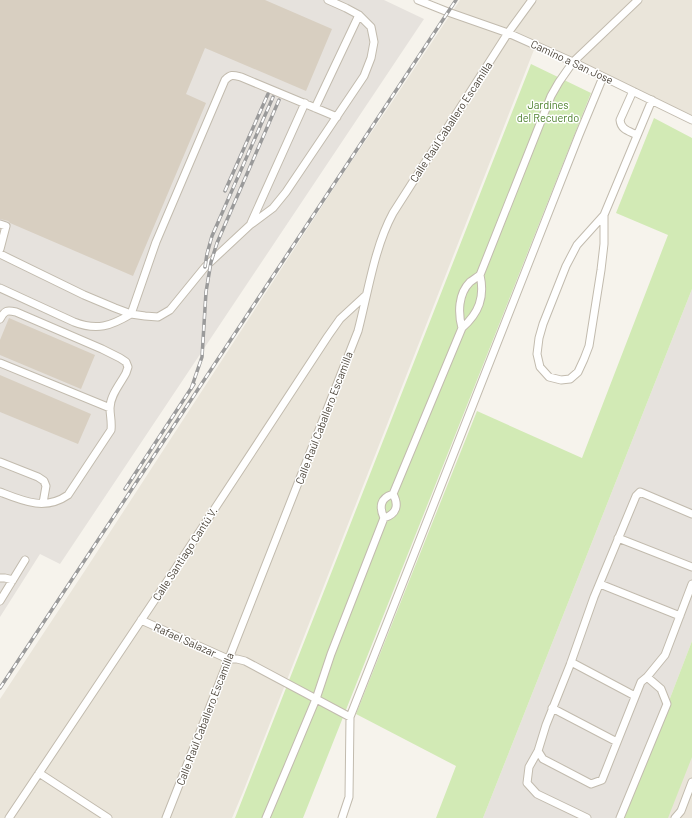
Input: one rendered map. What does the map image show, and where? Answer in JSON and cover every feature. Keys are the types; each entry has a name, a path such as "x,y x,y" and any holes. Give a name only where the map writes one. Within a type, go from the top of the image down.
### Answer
{"street":[{"path":"0,254 84,295 131,314 158,317 170,310 205,267 250,225 273,208 286,192 364,76 371,58 374,42 371,27 359,15 328,0"},
{"name":"Camino a San Jose","path":"418,0 508,33 573,62 692,120"},
{"name":"Calle Raúl Caballero Escamilla","path":"166,818 358,331 366,295 386,225 508,33 532,0"},
{"path":"462,328 459,317 459,308 465,289 469,283 480,275 551,96 573,62 638,0"},
{"path":"315,108 359,15"},
{"path":"0,288 85,326 94,327 117,322 131,314 156,242 228,76 234,75 241,77 337,117"},
{"path":"342,818 348,797 350,717 576,142 603,77"},
{"path":"633,91 620,120 624,129 637,135"},
{"path":"604,215 602,270 589,346 578,372 570,379 561,380 549,377 540,367 537,354 543,324 566,266 577,245 604,215 652,100"},
{"path":"250,225 305,103"},
{"path":"0,224 6,226 0,249"},
{"path":"384,518 390,516 396,508 396,502 393,494 462,328 474,315 482,296 483,286 480,275"},
{"name":"Calle Santiago Cantú V.","path":"9,818 164,586 328,336 340,319 366,295"},
{"path":"0,319 4,313 9,310 16,312 102,349 126,362 128,368 111,402 111,430 68,495 61,500 34,503 0,492"},
{"path":"0,363 110,408"},
{"path":"0,462 38,477 44,481 46,486 43,503"},
{"path":"587,818 538,794 527,783 529,767 538,751 552,708 618,538 636,496 640,492 692,514"},
{"path":"266,818 316,699 331,654 384,518 381,509 382,502 388,495 393,494"},
{"path":"618,538 692,567"},
{"path":"0,601 25,560"},
{"path":"0,578 13,580"},
{"path":"600,584 680,616"},
{"path":"538,751 543,759 591,784 602,780 641,682 647,677 664,655 692,584"},
{"name":"Rafael Salazar","path":"141,620 228,659 245,661 350,717"},
{"path":"571,662 636,696"},
{"path":"620,818 667,704 661,688 647,677"},
{"path":"552,708 617,742"},
{"path":"39,773 108,818"},
{"path":"675,818 682,815 692,782"}],"shaded area":[{"path":"0,0 384,0 424,19 60,564 40,554 0,617"},
{"path":"460,0 692,0 692,115 537,42 232,818 0,818 0,699 345,171"},
{"path":"692,289 692,641 624,818 483,818"},
{"path":"692,752 692,818 666,818"}],"green space":[{"name":"Jardínes del Recuerdo","path":"531,64 591,93 303,818 235,818"},
{"path":"654,118 692,138 692,289 483,818 436,818 456,766 356,714 477,411 582,458 668,235 616,213"},
{"path":"692,641 692,757 668,818 624,818"}],"building":[{"path":"0,0 265,0 332,29 306,91 205,48 186,94 206,103 133,276 8,221 0,219"},
{"path":"9,318 95,355 81,389 0,355 0,340"},
{"path":"0,375 91,414 78,444 0,412"}],"railway":[{"path":"0,688 456,0"},
{"path":"225,191 268,94"},
{"path":"205,267 212,236 273,97"},
{"path":"191,389 202,357 206,292 211,262 217,243 279,100"},
{"path":"125,489 194,384"}]}
